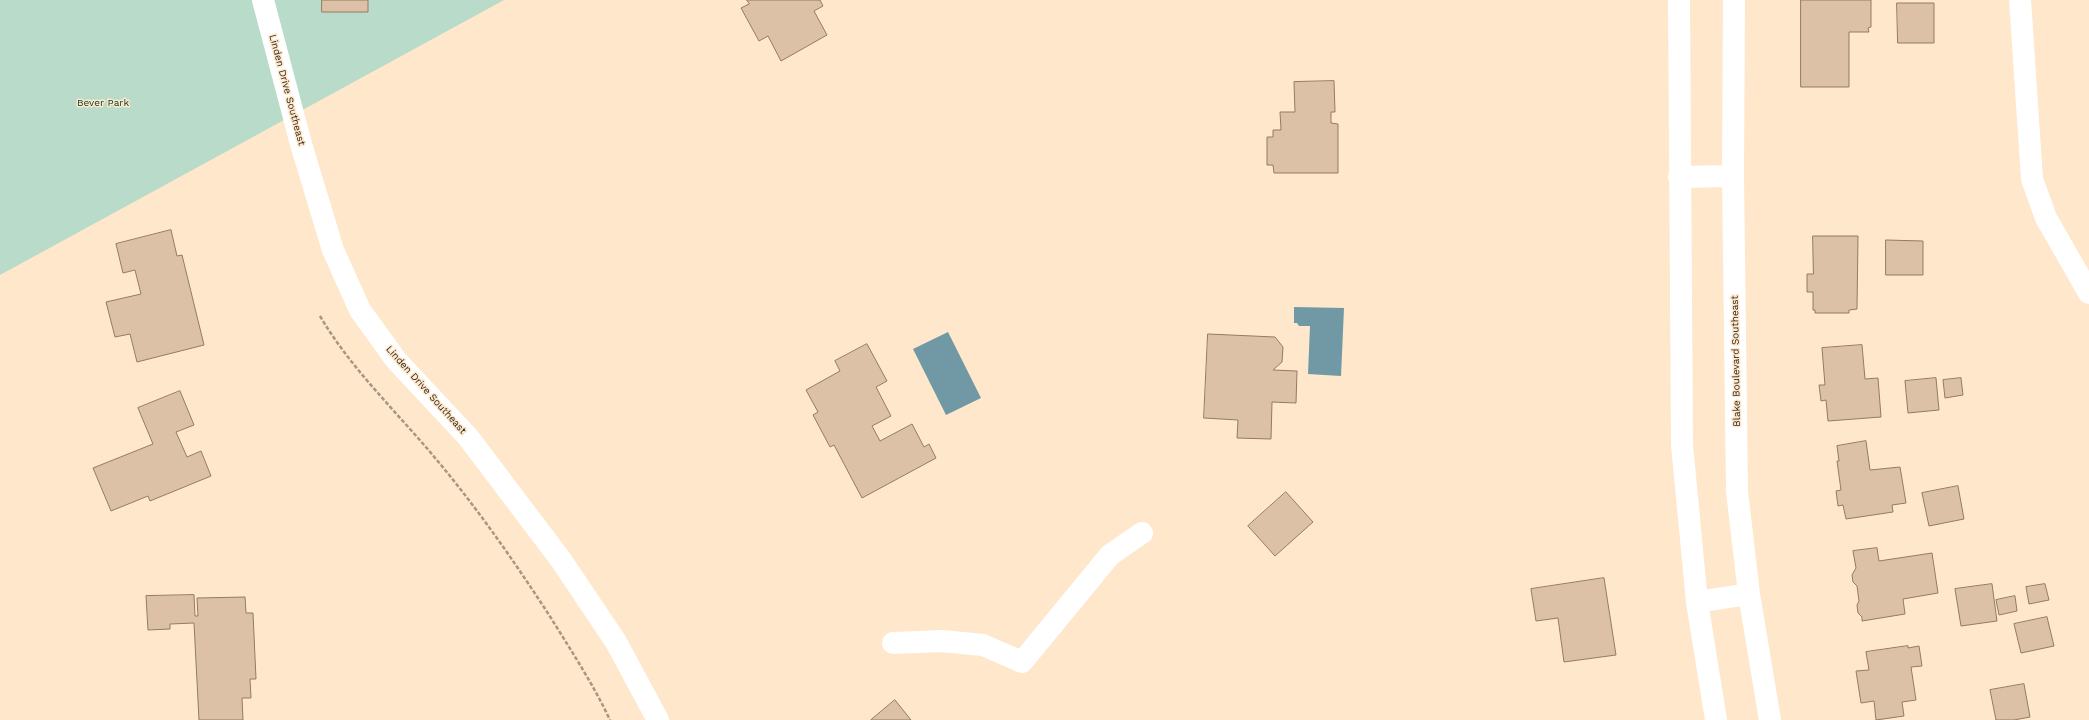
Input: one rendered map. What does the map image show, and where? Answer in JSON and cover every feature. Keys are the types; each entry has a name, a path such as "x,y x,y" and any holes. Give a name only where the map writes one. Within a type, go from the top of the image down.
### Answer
{"street":[{"name":"Linden Drive Southeast","path":"263,0 302,144 333,250 360,310 396,360 468,437 561,560 616,642 658,720"},
{"path":"1679,0 1682,445 1697,602 1716,720"},
{"name":"Blake Boulevard Southeast","path":"1734,0 1733,176 1737,491 1749,594 1770,720"},
{"path":"2020,0 2032,179 2046,218 2089,293"},
{"path":"1679,177 1733,176"},
{"path":"892,643 942,641 983,645 1022,662 1110,555 1142,533"},
{"path":"1697,602 1749,594"}],"path":[{"path":"320,316 333,337 360,372 454,481 525,578 592,683 610,720"}],"green space":[{"name":"Bever Park","path":"0,0 504,0 0,275"}],"water":[{"path":"1294,307 1344,308 1341,376 1308,374 1310,326 1299,326 1297,323 1294,323"},
{"path":"948,332 981,398 946,415 913,349"}],"building":[{"path":"322,0 368,0 368,12 322,12"},
{"path":"747,0 820,0 823,6 814,11 827,35 781,61 768,36 759,41 741,8 749,4"},
{"path":"1801,0 1871,0 1871,27 1868,28 1869,32 1849,32 1849,87 1801,87"},
{"path":"1897,3 1934,3 1934,43 1898,43"},
{"path":"1334,81 1335,112 1331,112 1331,123 1338,124 1338,173 1274,173 1273,165 1267,165 1267,137 1273,137 1273,130 1281,130 1280,112 1295,112 1294,82"},
{"path":"171,230 177,256 182,255 204,345 137,362 130,334 115,337 106,302 141,294 135,270 123,273 116,244"},
{"path":"1813,236 1858,236 1857,309 1849,310 1849,313 1815,313 1815,310 1813,310 1813,292 1807,292 1807,274 1813,274"},
{"path":"1886,240 1923,241 1923,275 1886,275"},
{"path":"1208,334 1275,337 1283,347 1282,362 1273,370 1297,371 1296,403 1272,402 1271,439 1237,438 1238,420 1204,418"},
{"path":"867,344 887,381 876,387 891,416 872,426 880,441 912,424 924,447 929,444 936,458 862,498 834,445 830,447 813,415 818,412 806,390 840,371 835,361"},
{"path":"1862,345 1865,379 1878,378 1881,417 1828,421 1826,400 1821,401 1819,385 1825,385 1822,348"},
{"path":"1936,378 1939,410 1908,413 1905,381"},
{"path":"1961,378 1963,395 1945,398 1943,380"},
{"path":"180,391 194,425 176,432 187,457 201,451 211,476 150,501 148,496 111,511 93,468 153,444 138,408"},
{"path":"1866,441 1870,470 1900,467 1906,503 1892,505 1893,512 1846,519 1843,505 1838,506 1836,491 1841,490 1837,461 1839,461 1837,446"},
{"path":"1958,486 1964,519 1929,526 1922,493"},
{"path":"1286,492 1313,522 1275,556 1248,526"},
{"path":"1877,548 1879,561 1932,553 1938,593 1903,599 1905,614 1862,621 1862,617 1858,613 1857,605 1859,601 1857,586 1853,582 1852,575 1856,568 1853,551"},
{"path":"1604,578 1616,655 1564,662 1558,618 1536,621 1531,589"},
{"path":"1992,584 1997,621 1961,626 1955,589"},
{"path":"2045,584 2049,600 2029,604 2026,587"},
{"path":"194,595 195,616 198,616 197,598 245,597 246,613 253,613 256,679 250,679 251,698 242,698 243,720 199,720 194,623 170,624 170,629 148,630 146,596"},
{"path":"2015,596 2017,611 1999,615 1996,600"},
{"path":"2047,617 2054,646 2021,653 2014,624"},
{"path":"1908,646 1908,648 1919,646 1922,666 1911,667 1916,700 1902,702 1904,716 1876,720 1874,701 1861,703 1856,671 1869,670 1866,652"},
{"path":"2024,684 2030,717 2014,720 1996,720 1990,690"},
{"path":"895,700 911,720 871,720"}]}
